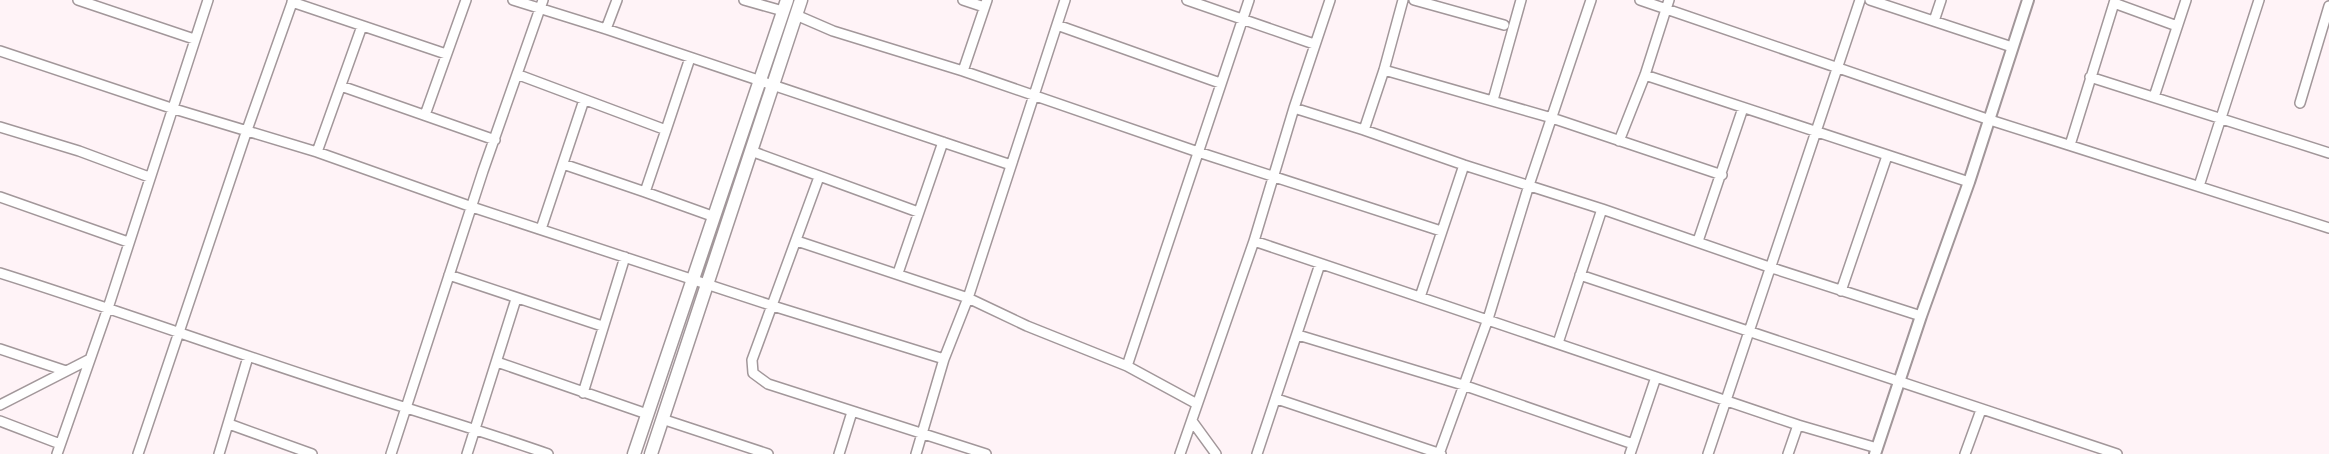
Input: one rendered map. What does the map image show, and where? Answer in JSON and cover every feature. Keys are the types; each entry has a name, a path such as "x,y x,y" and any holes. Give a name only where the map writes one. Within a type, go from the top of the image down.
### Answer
{"main road":[{"path":"651,454 801,0"},
{"path":"634,454 712,216 785,6"}],"street":[{"path":"78,0 194,39"},
{"path":"57,454 108,308 171,108 208,0"},
{"path":"425,115 466,0"},
{"path":"513,0 542,4 690,58 1011,165"},
{"path":"606,29 617,0"},
{"path":"744,0 785,6"},
{"path":"963,0 986,3 963,71"},
{"path":"916,454 944,359 968,298 1065,0"},
{"path":"1187,0 1314,44"},
{"path":"1127,366 1249,0"},
{"path":"1180,454 1254,241 1314,44 1330,0"},
{"path":"1364,130 1384,70 1403,0"},
{"path":"1414,0 1504,25"},
{"path":"1493,100 1521,0"},
{"path":"1277,399 1440,454 1488,320 1529,185 1591,0"},
{"path":"1640,0 1668,4 1990,120 2329,228"},
{"path":"1708,454 1860,0"},
{"path":"1870,0 2012,47"},
{"path":"1934,21 1941,0"},
{"path":"1254,241 1876,451 1990,120 2028,0"},
{"path":"2154,97 2186,0"},
{"path":"2199,186 2259,0"},
{"path":"138,454 293,1 446,54"},
{"path":"2070,145 2115,2 2177,26"},
{"path":"390,454 542,4"},
{"path":"1619,141 1645,75 1668,4"},
{"path":"2300,103 2329,6"},
{"path":"796,15 833,31 963,71 1198,152 1441,231"},
{"path":"1057,24 1220,83"},
{"path":"317,152 362,26"},
{"path":"0,51 171,108 317,152 472,207 773,306 944,359"},
{"path":"645,192 690,58"},
{"path":"1384,70 1552,118 1722,175"},
{"path":"519,75 666,130"},
{"path":"1645,75 1969,182"},
{"path":"2090,77 2329,153"},
{"path":"341,86 495,140"},
{"path":"542,230 584,100"},
{"path":"1294,108 1602,208 1769,267 1921,316"},
{"path":"1698,242 1743,108"},
{"path":"0,127 149,177"},
{"path":"898,273 943,142"},
{"path":"751,151 918,212"},
{"path":"1841,291 1887,156"},
{"path":"563,164 712,216"},
{"path":"1420,297 1464,165"},
{"path":"819,177 752,360 753,374 768,384 986,454"},
{"path":"0,197 128,242"},
{"path":"1558,343 1602,208"},
{"path":"797,241 968,298 1028,326 1127,366 1197,404"},
{"path":"582,393 625,257"},
{"path":"1257,454 1320,264"},
{"path":"0,273 248,357 476,428 548,454"},
{"path":"1580,275 2112,453"},
{"path":"449,276 602,326"},
{"path":"467,454 516,298"},
{"path":"1298,335 1463,385 1633,444"},
{"path":"0,349 66,371"},
{"path":"219,454 248,357"},
{"path":"0,405 88,360"},
{"path":"497,362 647,414"},
{"path":"1629,454 1656,377"},
{"path":"1965,454 1981,410"},
{"path":"839,454 852,412"},
{"path":"662,419 768,454"},
{"path":"1192,421 1216,454"},
{"path":"0,422 60,444"},
{"path":"229,424 312,454"},
{"path":"1788,454 1798,425"}]}
